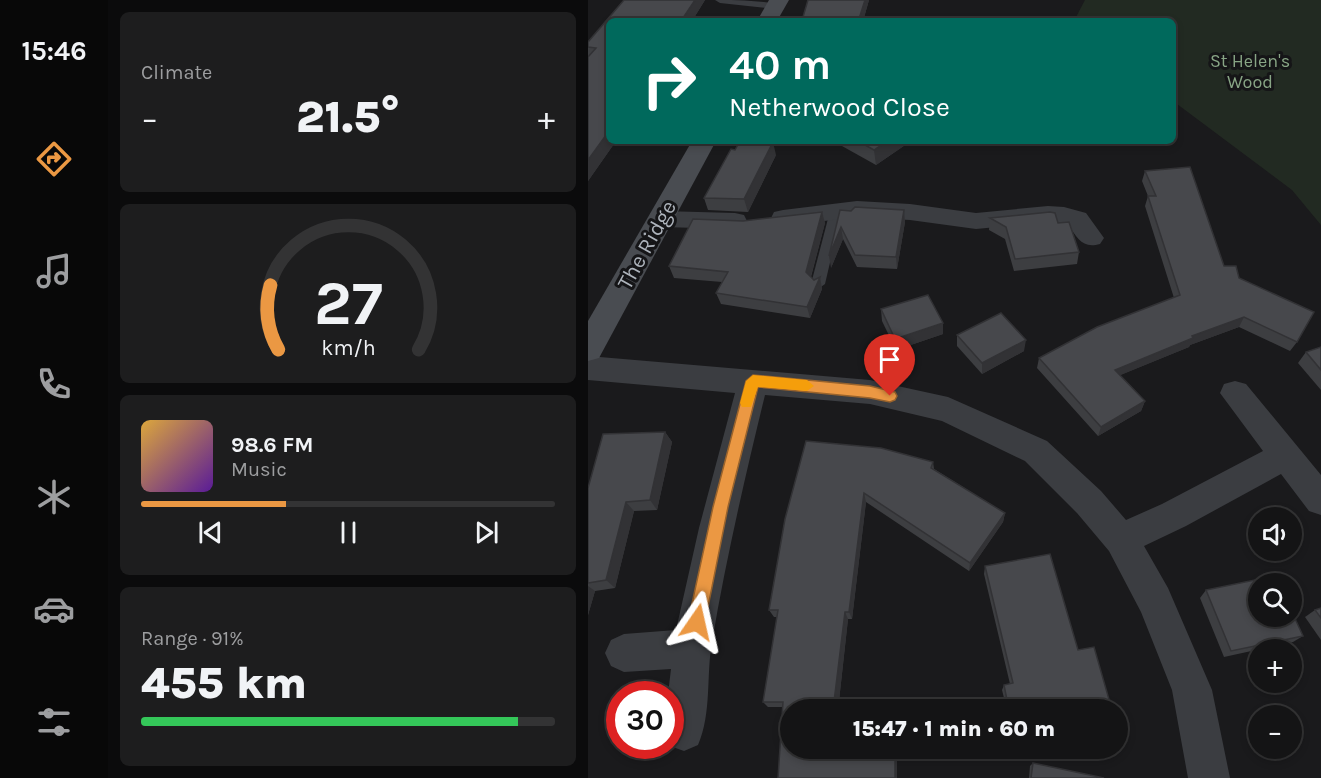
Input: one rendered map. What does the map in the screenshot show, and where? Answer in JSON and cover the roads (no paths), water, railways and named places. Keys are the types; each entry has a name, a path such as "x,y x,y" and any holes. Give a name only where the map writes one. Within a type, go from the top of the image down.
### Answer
{"main road":[{"name":"The Ridge","path":"588,349 702,144"}],"street":[{"path":"662,219 746,222 836,211 878,210 976,221 1048,214 1077,219 1091,238"},
{"path":"588,368 870,392 948,410 1036,451 1089,502 1121,539 1155,601 1192,690 1209,778"},
{"path":"684,731 692,648 716,528 753,381"},
{"path":"1235,393 1321,500"},
{"path":"1121,539 1174,515 1284,456"},
{"path":"624,653 692,648"}],"lane":[{"path":"720,0 774,9"},
{"path":"818,284 836,211"}],"park label":[{"name":"St Helen's Wood","path":"1250,71"}]}
